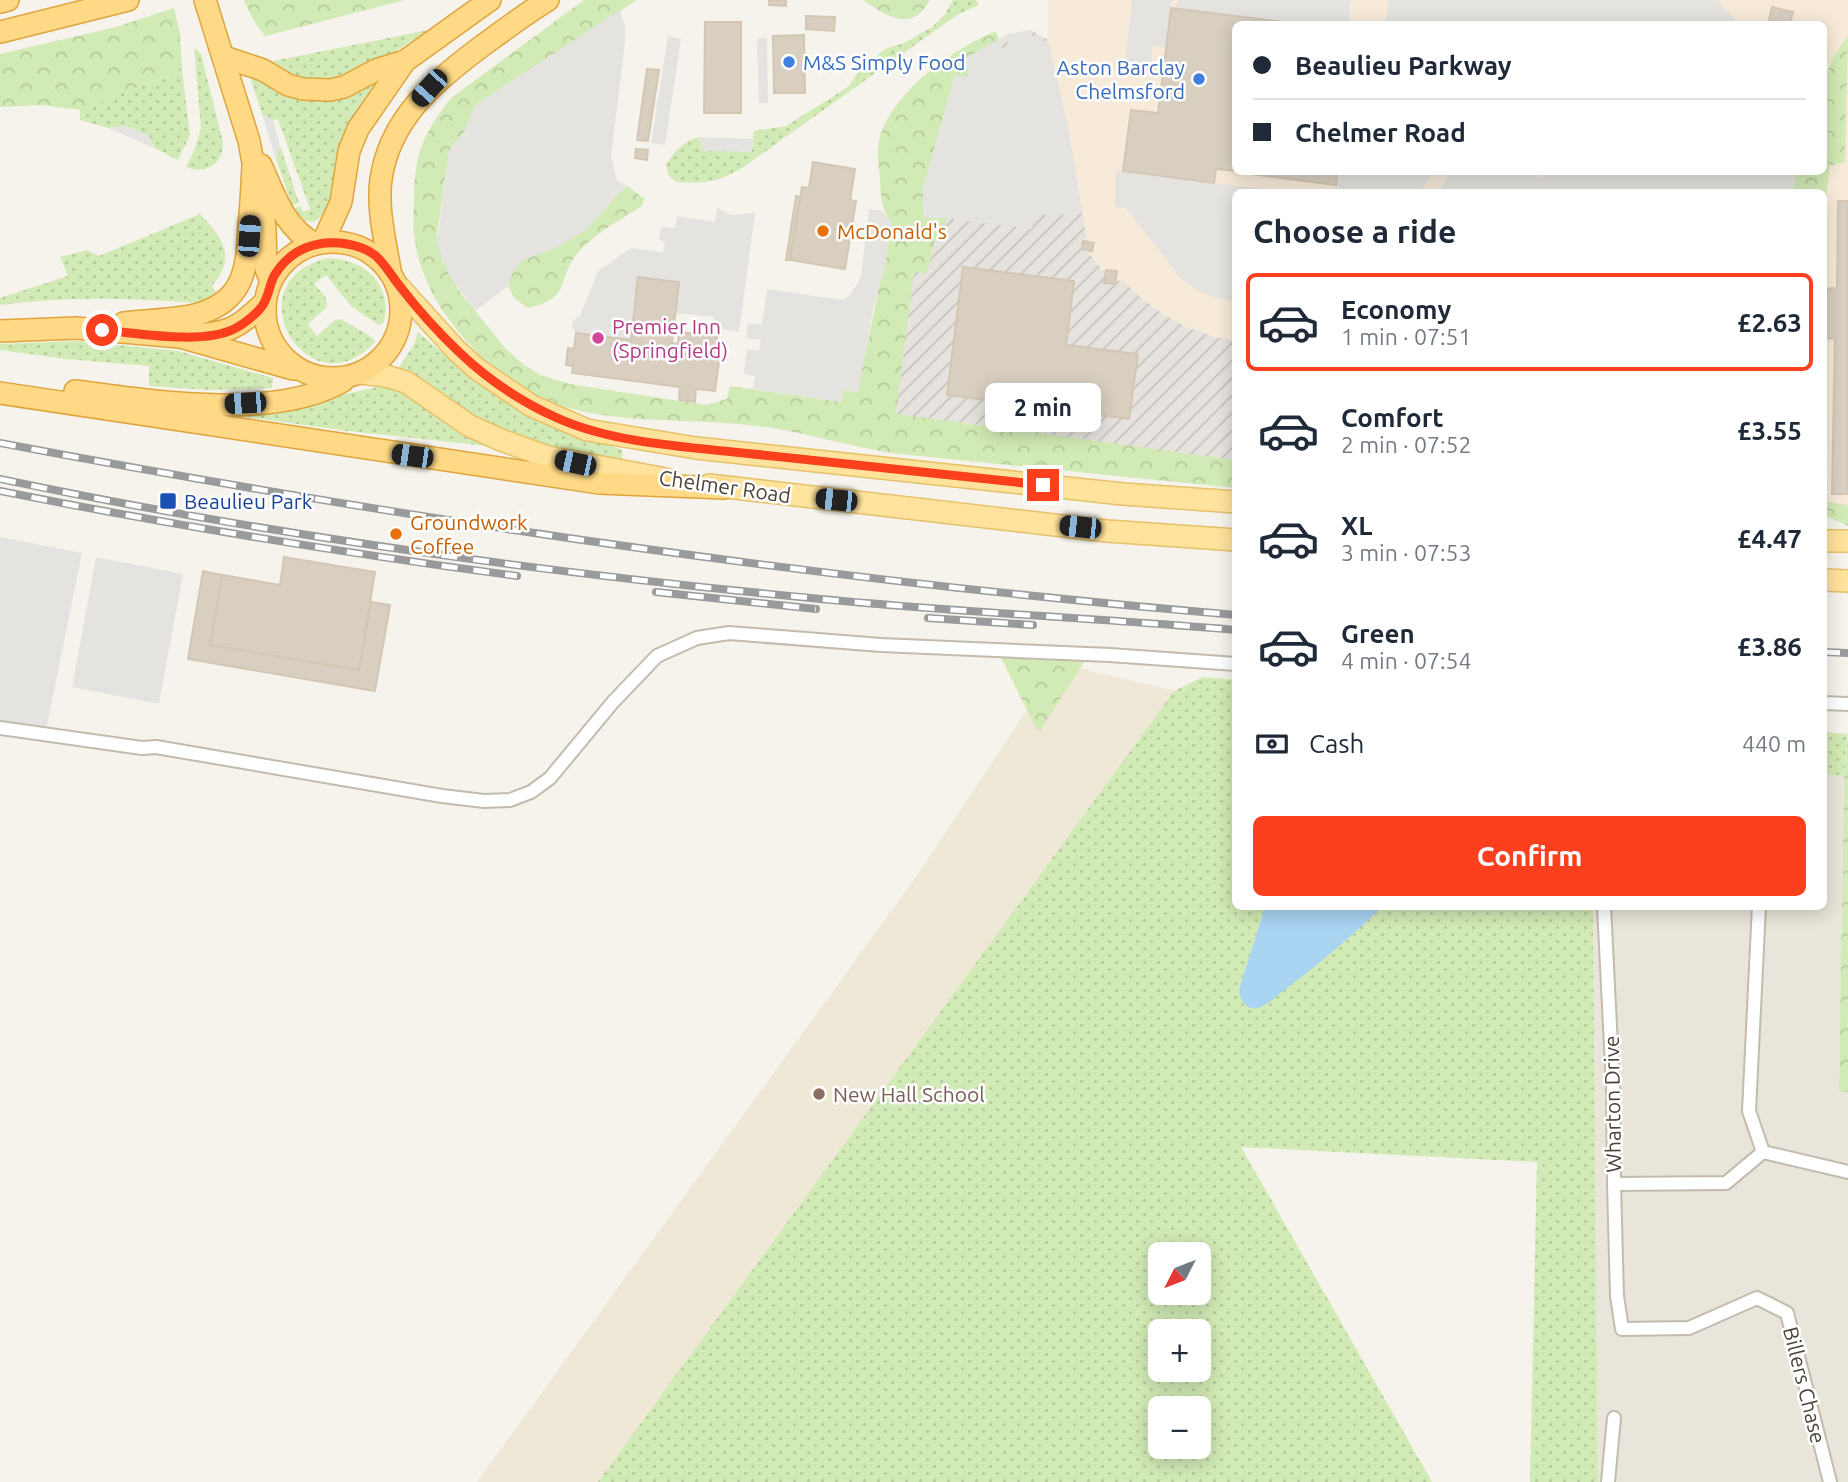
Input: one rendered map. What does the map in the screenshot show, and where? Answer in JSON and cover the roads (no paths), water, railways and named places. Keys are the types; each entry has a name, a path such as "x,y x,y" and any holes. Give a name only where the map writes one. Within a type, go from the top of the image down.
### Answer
{"highway":[{"path":"0,2 8,0"},
{"path":"0,32 128,0"},
{"path":"205,0 249,141 265,227 268,292 265,318 272,341 286,361 298,371"},
{"path":"224,57 263,70 288,85 316,90 344,87 376,70 405,61 490,0"},
{"path":"0,382 164,403 284,401 329,389 383,356 391,345 401,312 382,221 381,180 386,160 402,122 415,104 448,72 522,16 548,0"},
{"path":"180,337 225,332 243,323 268,292 286,261 303,249 319,243 341,202 349,151 358,129 405,61"},
{"path":"249,141 291,226 301,236 319,243 348,244 374,254 395,278"},
{"path":"0,331 76,328 194,315 221,305 241,283 247,261 253,166"},
{"path":"76,328 180,337 326,379 353,376"},
{"path":"0,393 599,483 724,488"}],"main road":[{"name":"Chelmer Road","path":"395,278 456,350 477,369 532,406 587,430 710,449 1123,494 1232,502"},
{"name":"Chelmer Road","path":"353,376 386,376 406,382 471,426 501,440 548,457 602,468 724,488 1107,530 1232,540"},
{"path":"1827,541 1848,541"},
{"path":"1827,580 1848,581"}],"street":[{"path":"0,728 142,748 156,747 419,792 484,801 510,800 531,792 550,778 612,702 657,656 697,638 729,633 881,645 1110,654 1232,664"},
{"path":"1827,703 1848,704"},
{"name":"Wharton Drive","path":"1604,910 1612,1058 1614,1184 1726,1183 1763,1152"},
{"path":"1759,910 1749,1111 1763,1152 1848,1172"},
{"name":"Billers Chase","path":"1614,1184 1616,1296 1622,1329 1689,1328 1757,1298 1787,1313 1829,1482"},
{"path":"1608,1482 1614,1418"}],"water":[{"path":"1264,910 1379,910 1336,949 1261,1007 1251,1008 1244,1003 1240,986"}],"railway":[{"path":"0,443 307,497 615,545 925,584 1232,615"},
{"path":"0,479 202,518 506,564 864,603 1232,630"},
{"path":"0,491 258,538 517,576"},
{"path":"656,592 816,609"},
{"path":"928,618 1033,625"},
{"path":"1827,652 1848,653"}],"place":[{"name":"M&S Simply Food","path":"789,62"},
{"name":"Aston Barclay Chelmsford","path":"1199,79"},
{"name":"McDonald's","path":"823,231"},
{"name":"Premier Inn (Springfield)","path":"598,338"},
{"name":"Beaulieu Park","path":"168,501"},
{"name":"Groundwork Coffee","path":"396,534"},
{"name":"New Hall School","path":"819,1094"}]}
